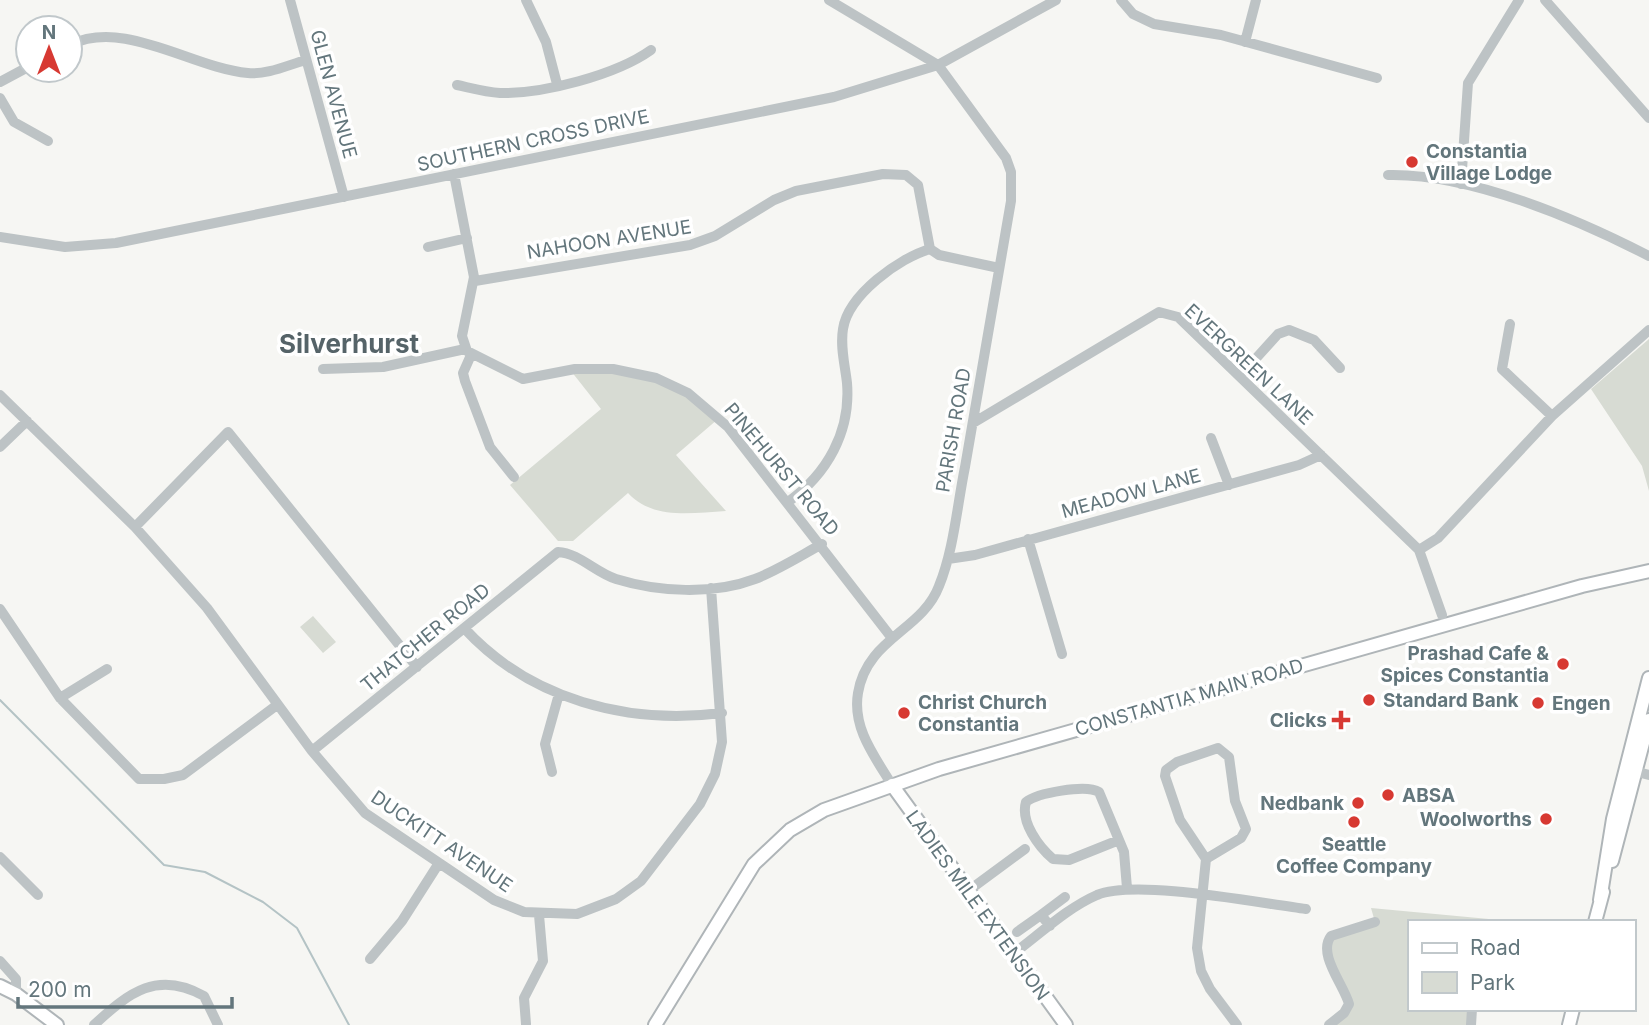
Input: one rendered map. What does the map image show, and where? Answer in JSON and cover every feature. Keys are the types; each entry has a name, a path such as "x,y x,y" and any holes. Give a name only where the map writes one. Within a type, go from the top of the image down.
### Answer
{"main road":[{"name":"CONSTANTIA MAIN ROAD","path":"655,1025 745,876 765,852 807,818 892,785 990,754 1582,586 1649,562"},
{"name":"CONSTANTIA MAIN ROAD","path":"1582,586 1649,573"},
{"path":"1637,772 1649,678"},
{"path":"1595,920 1649,720"},
{"name":"LADIES MILE EXTENSION","path":"892,785 1066,1025"},
{"path":"0,986 39,1010 55,1025"}],"street":[{"name":"GLEN AVENUE","path":"290,0 344,197"},
{"path":"526,0 546,42 557,84"},
{"path":"829,0 938,65"},
{"path":"1121,0 1133,14 1154,24 1245,42 1377,78"},
{"path":"1245,42 1256,0"},
{"path":"1461,184 1468,83 1519,0"},
{"path":"1545,0 1649,118"},
{"name":"SOUTHERN CROSS DRIVE","path":"0,237 51,246 100,246 834,97 938,65 1048,2"},
{"path":"84,40 94,36 118,37 252,74 306,60"},
{"path":"457,85 501,93 557,84 605,74 651,50"},
{"name":"PARISH ROAD","path":"892,785 864,739 857,705 865,668 891,637 929,605 940,585 948,559 1011,201 1011,172 997,142 938,65"},
{"path":"0,98 14,122 48,141"},
{"path":"454,174 475,281 462,336 468,352 464,381 490,447 514,477"},
{"name":"NAHOON AVENUE","path":"475,281 690,245 715,236 786,194 883,174 905,175 918,185 930,249"},
{"path":"1388,175 1422,175 1461,184 1571,220 1649,256"},
{"path":"428,247 467,238"},
{"path":"788,502 824,468 843,427 847,386 842,340 848,313 895,264 930,249 939,255 999,268"},
{"name":"EVERGREEN LANE","path":"973,423 1159,312 1178,317 1419,550 1442,615"},
{"path":"1510,324 1502,369 1552,416"},
{"path":"1240,376 1278,334 1289,330 1314,340 1340,368"},
{"path":"1419,550 1438,538 1552,416 1649,330"},
{"path":"323,369 383,367 468,352"},
{"name":"PINEHURST ROAD","path":"468,352 523,379 575,369 627,370 656,378 688,393 718,416 822,544 891,637"},
{"name":"DUCKITT AVENUE","path":"0,395 135,527 207,608 312,751 365,813 494,900 524,912 539,915 577,914 616,899 642,881 708,790 720,759 722,713 711,588"},
{"path":"976,404 993,411"},
{"path":"0,447 27,421"},
{"path":"135,527 228,432 417,667"},
{"path":"1211,438 1228,485"},
{"name":"MEADOW LANE","path":"948,559 1228,485 1321,456"},
{"path":"1028,539 1062,654"},
{"path":"711,588 755,579 822,544"},
{"name":"THATCHER ROAD","path":"312,751 561,551 607,576 631,583 711,588"},
{"path":"0,610 60,698 133,775 144,780 183,775 277,705"},
{"path":"464,628 502,663 559,694 650,717 722,713"},
{"path":"60,698 107,669"},
{"path":"552,772 545,744 559,694"},
{"path":"1206,859 1241,838 1246,829 1235,801 1229,757 1218,748 1177,762 1166,770 1165,776 1180,820 1206,859 1197,948 1201,971 1210,989 1237,1025"},
{"path":"1119,840 1069,860 1054,859 1028,825 1024,816 1026,802 1035,797 1082,788 1094,789 1102,796 1108,820 1119,840 1126,858 1127,888"},
{"path":"968,891 1025,849"},
{"path":"0,858 38,895"},
{"path":"370,959 402,921 439,863"},
{"path":"1013,954 1095,896 1127,888 1306,909"},
{"path":"1017,932 1065,897"},
{"path":"526,1024 524,998 543,961 539,915"},
{"path":"1041,915 1050,926"},
{"path":"1329,1025 1345,1013 1349,1004 1328,954 1328,940 1331,936 1375,922"},
{"path":"0,961 16,979 16,994"},
{"path":"94,1025 131,995 165,984 204,996 218,1025"},
{"path":"37,1025 39,1010"}],"green space":[{"path":"1649,339 1649,491 1642,466 1591,389"},
{"path":"571,371 640,375 687,395 718,419 676,455 726,511 661,511 638,502 628,493 573,541 558,541 510,485 601,409"},
{"path":"313,616 336,642 323,653 300,627"},
{"path":"1371,908 1500,920 1408,920 1408,1011 1473,1011 1472,1025 1329,1025 1347,1011 1328,955 1328,940 1375,922"}],"waterway":[{"path":"0,700 164,865 205,872 263,902 297,928 349,1025"}],"place":[{"name":"Constantia Village Lodge","path":"1412,162"},
{"name":"Prashad Cafe & Spices Constantia","path":"1563,664"},
{"name":"Standard Bank","path":"1369,700"},
{"name":"Engen","path":"1538,703"},
{"name":"Christ Church Constantia","path":"904,713"},
{"name":"Clicks","path":"1341,720"},
{"name":"ABSA","path":"1388,795"},
{"name":"Nedbank","path":"1358,803"},
{"name":"Woolworths","path":"1546,819"},
{"name":"Seattle Coffee Company","path":"1354,822"}],"district":[{"name":"Silverhurst","path":"349,344"}]}
